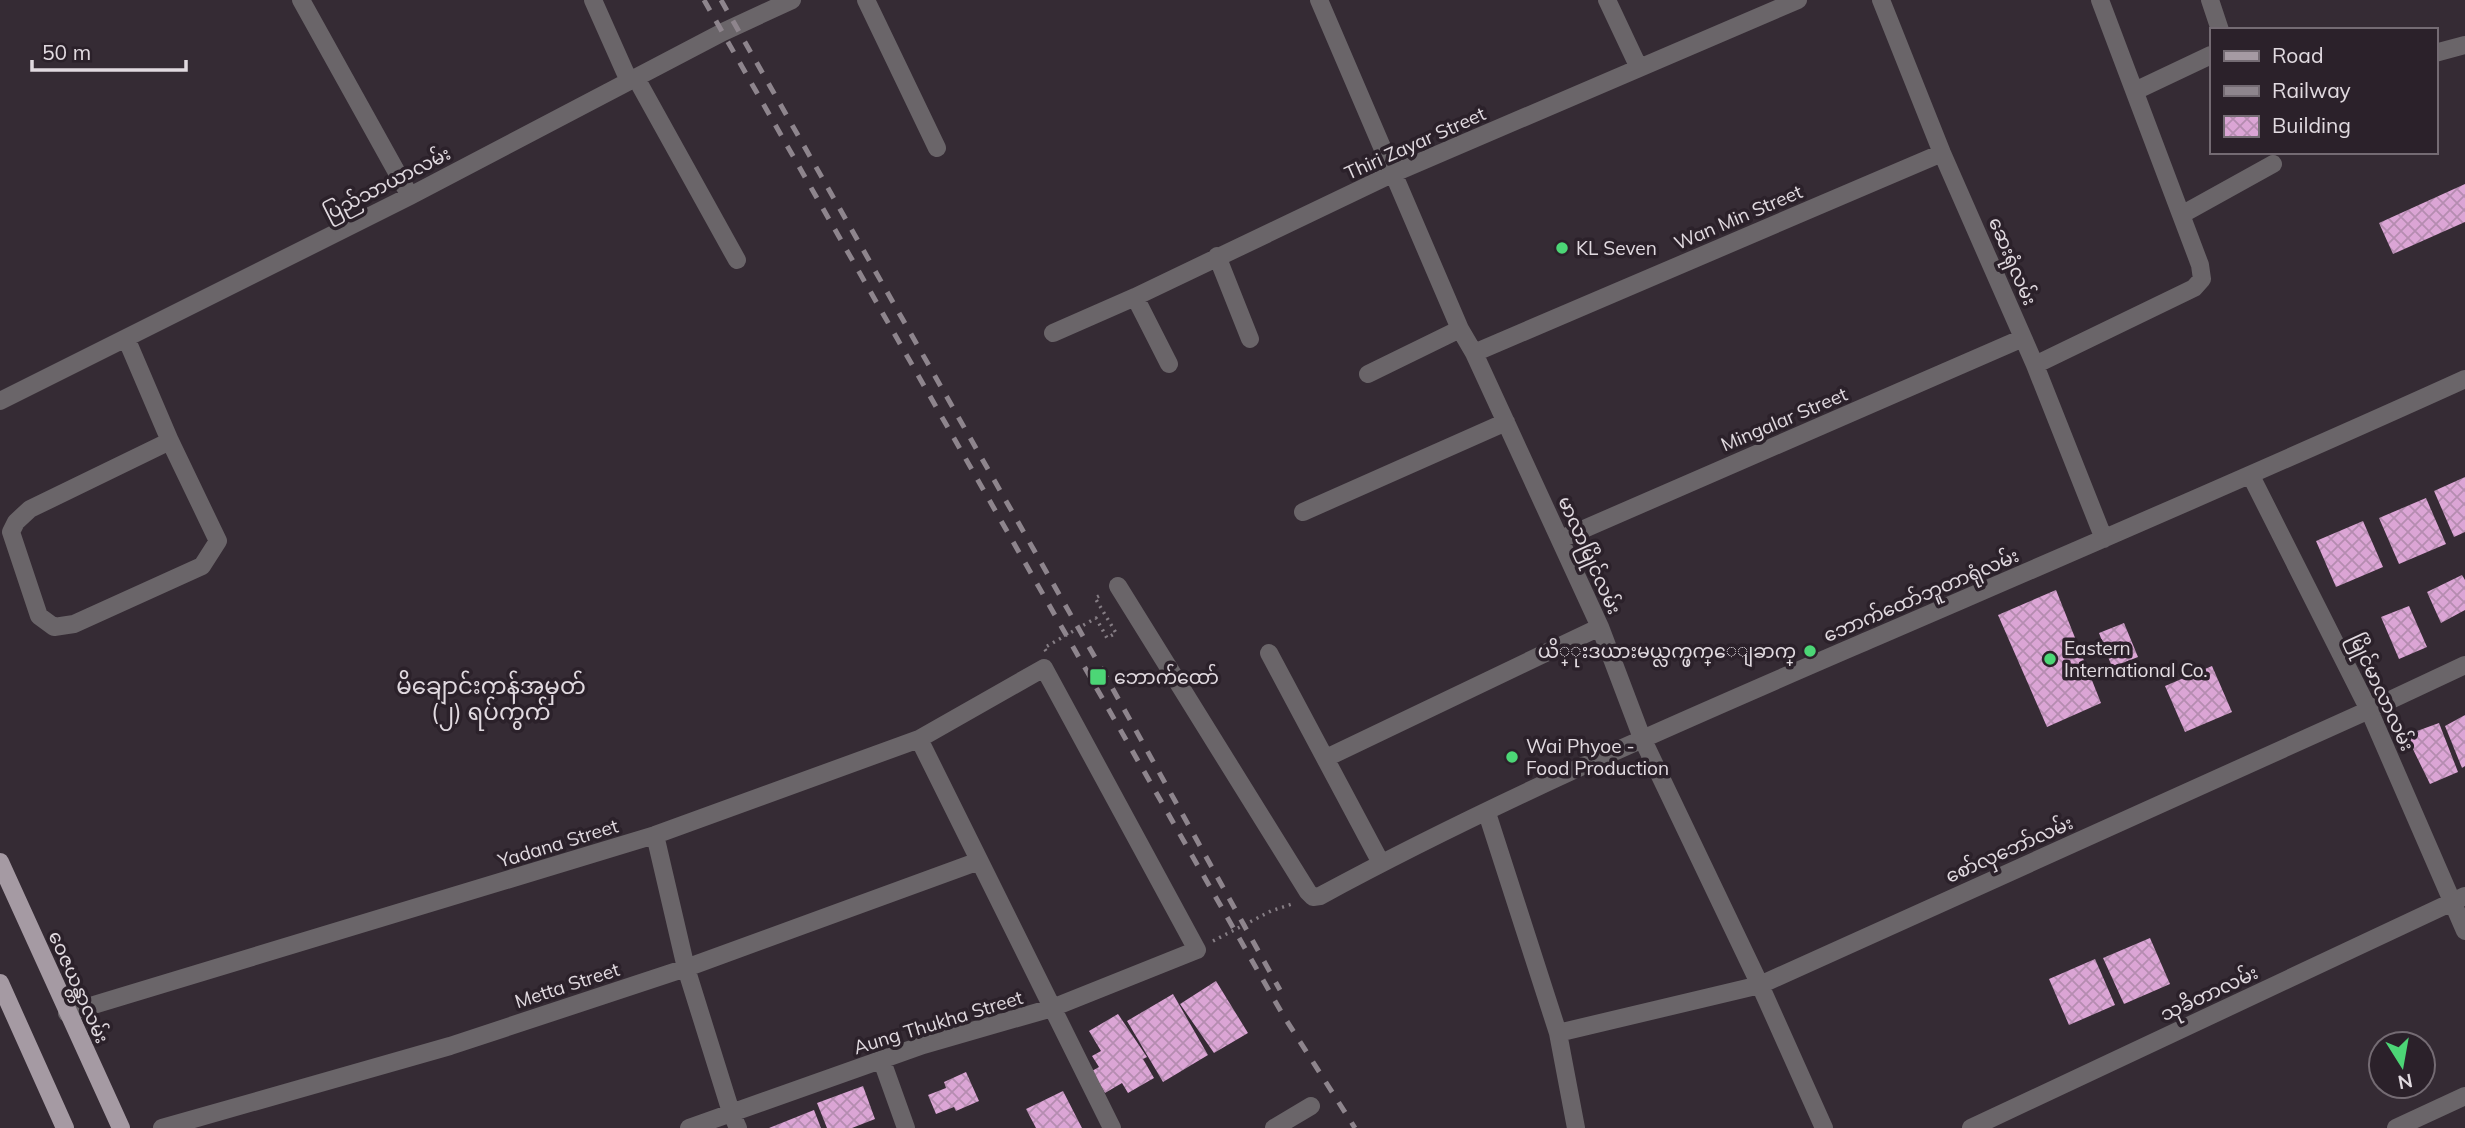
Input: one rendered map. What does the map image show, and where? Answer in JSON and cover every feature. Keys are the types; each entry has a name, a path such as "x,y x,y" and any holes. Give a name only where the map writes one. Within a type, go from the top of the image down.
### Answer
{"main road":[{"name":"ဝေဇယန္တာလမ်း","path":"0,862 121,1128"},
{"path":"0,983 65,1128"}],"street":[{"path":"301,0 410,196"},
{"path":"593,0 632,80 737,260"},
{"name":"ပြည်သာယာလမ်း","path":"0,401 410,196 729,29 792,0"},
{"path":"866,0 937,148"},
{"name":"မာလာမြိုင်လမ်း","path":"1319,0 1460,329 1474,353 1600,627 1642,738 1760,985 1824,1128"},
{"path":"1607,0 1639,68"},
{"name":"Thiri Zayar Street","path":"1053,333 1135,297 1392,174 1798,0"},
{"name":"ဆေးရုံလမ်း","path":"1881,0 1942,153 2024,338 2105,539"},
{"path":"2035,365 2194,288 2202,279 2200,265 2100,0"},
{"path":"2210,0 2219,28"},
{"path":"2437,52 2465,45"},
{"path":"2135,91 2210,55"},
{"name":"Wan Min Street","path":"1474,353 1942,153"},
{"path":"2181,215 2273,164"},
{"path":"1217,256 1250,339"},
{"path":"1135,297 1169,364"},
{"path":"1368,374 1460,329"},
{"path":"126,338 170,441 218,541 202,566 74,624 54,627 40,615 11,532 16,522 30,509 170,441"},
{"name":"Mingalar Street","path":"1561,539 2024,338"},
{"name":"ဘောက်ထော်ဘူတာရုံလမ်း","path":"1313,897 1320,896 1381,863 1642,738 2251,476 2465,379"},
{"path":"1303,512 1506,422"},
{"name":"မြိုင်မာလာလမ်း","path":"2251,476 2369,710 2458,899 2465,931"},
{"path":"1118,586 1313,897"},
{"path":"1326,758 1600,627"},
{"path":"1269,653 1381,863"},
{"name":"စော်လှဘော်လမ်း","path":"1558,1033 1760,985 2465,664"},
{"name":"Yadana Street","path":"67,1013 655,835 919,740 1044,668 1197,950"},
{"path":"919,740 1112,1128"},
{"path":"1487,813 1558,1033 1576,1128"},
{"path":"655,835 687,968 734,1120"},
{"name":"Metta Street","path":"162,1128 450,1046 687,968 979,861"},
{"name":"သုခိတာလမ်း","path":"1971,1128 2458,899"},
{"name":"Aung Thukha Street","path":"689,1128 734,1120 882,1060 923,1045 1052,1008 1197,950"},
{"path":"882,1060 906,1128"},
{"path":"2396,1128 2465,1096"},
{"path":"1274,1128 1311,1106"}],"path":[{"path":"1044,648 1096,618 1107,638 1116,633 1095,598 1118,586"},
{"path":"1197,950 1271,911 1313,897"}],"building":[{"path":"2465,184 2465,222 2393,254 2379,223"},
{"path":"2465,477 2465,532 2454,537 2434,491"},
{"path":"2426,498 2446,544 2399,564 2379,518"},
{"path":"2363,521 2383,567 2336,587 2316,541"},
{"path":"2462,575 2465,580 2465,610 2441,623 2427,592"},
{"name":"Eastern International Co.","path":"2056,590 2101,703 2047,727 1998,615"},
{"path":"2409,606 2427,647 2399,659 2381,617"},
{"path":"2124,623 2138,657 2112,667 2099,633"},
{"path":"2212,666 2232,712 2185,732 2165,686"},
{"path":"2465,715 2465,766 2462,768 2445,726"},
{"path":"2439,723 2458,772 2430,784 2406,735"},
{"path":"2150,938 2170,984 2124,1004 2103,958"},
{"path":"2095,959 2115,1005 2069,1025 2049,979"},
{"path":"1216,981 1248,1033 1214,1053 1180,1004"},
{"path":"1173,994 1208,1055 1163,1082 1127,1021"},
{"path":"1118,1014 1147,1057 1143,1059 1154,1078 1128,1093 1122,1083 1105,1093 1092,1071 1099,1067 1092,1056 1101,1051 1089,1031"},
{"path":"966,1072 979,1101 956,1111 954,1107 936,1114 928,1095 946,1088 944,1082"},
{"path":"863,1086 875,1119 852,1128 827,1128 817,1103"},
{"path":"1063,1091 1082,1128 1036,1128 1026,1109"},
{"path":"814,1110 821,1128 769,1128"}],"railway":[{"path":"704,0 1283,1015 1355,1128"},
{"path":"721,0 1109,682 1280,990"}],"place":[{"name":"KL Seven","path":"1562,248"},
{"name":"ယိ္ုးဒယားမယ္လက္ဖက္ေျခာက္","path":"1810,651"},
{"name":"Eastern International Co.","path":"2050,659"},
{"name":"ဘောက်ထော်","path":"1098,677"},
{"name":"Wai Phyoe - Food Production","path":"1512,757"}],"district":[{"name":"မိချောင်းကန်အမှတ် (၂) ရပ်ကွက်","path":"491,698"}]}
